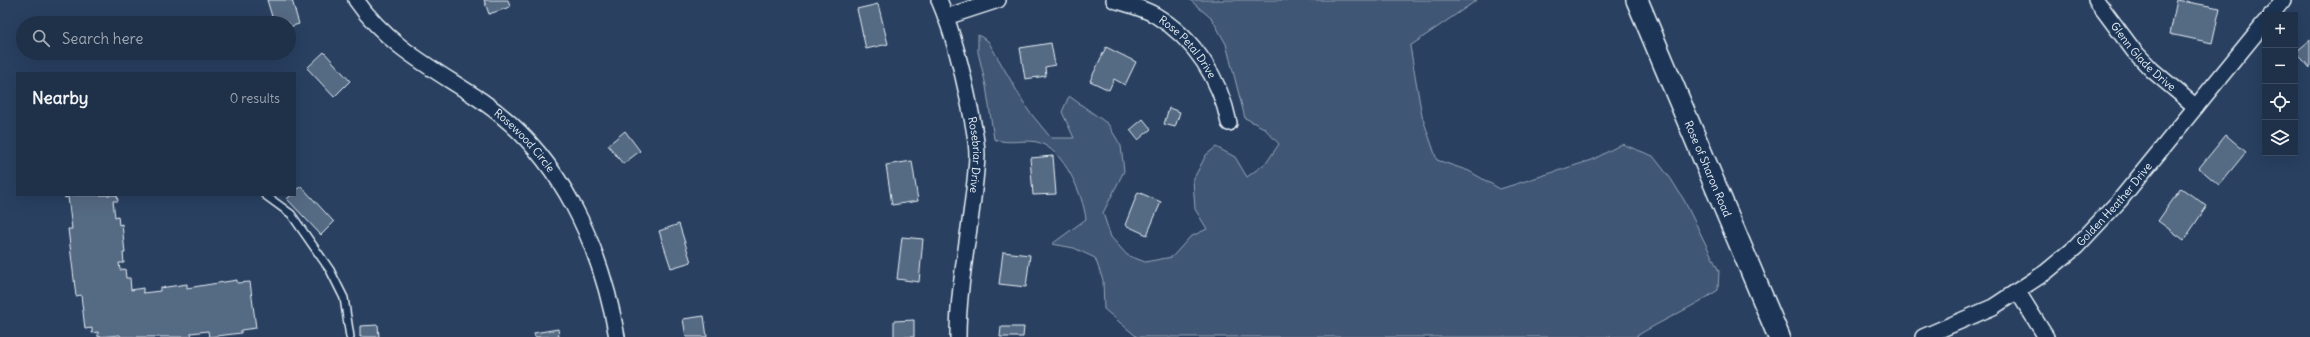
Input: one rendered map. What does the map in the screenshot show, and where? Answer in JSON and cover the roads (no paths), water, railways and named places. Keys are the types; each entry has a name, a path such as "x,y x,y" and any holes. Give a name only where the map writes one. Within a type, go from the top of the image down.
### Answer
{"street":[{"name":"Rosewood Circle","path":"356,0 375,25 393,42 484,102 530,142 548,164 570,198 588,233 611,305 617,337"},
{"name":"Rosebriar Drive","path":"939,0 956,44 963,72 977,154 971,213 961,278 958,337"},
{"path":"946,17 998,0"},
{"name":"Rose Petal Drive","path":"1114,0 1154,14 1172,27 1192,46 1205,63 1219,88 1229,123"},
{"name":"Rose of Sharon Road","path":"1637,0 1779,337"},
{"name":"Glenn Glade Drive","path":"2096,0 2134,51 2152,70 2196,107"},
{"path":"2273,12 2283,0"},
{"name":"Golden Heather Drive","path":"1923,337 1993,307 2018,292 2076,247 2120,200 2262,26"},
{"path":"2018,292 2046,337"}],"lane":[{"path":"266,196 291,214 330,270 344,298 350,337"}]}
